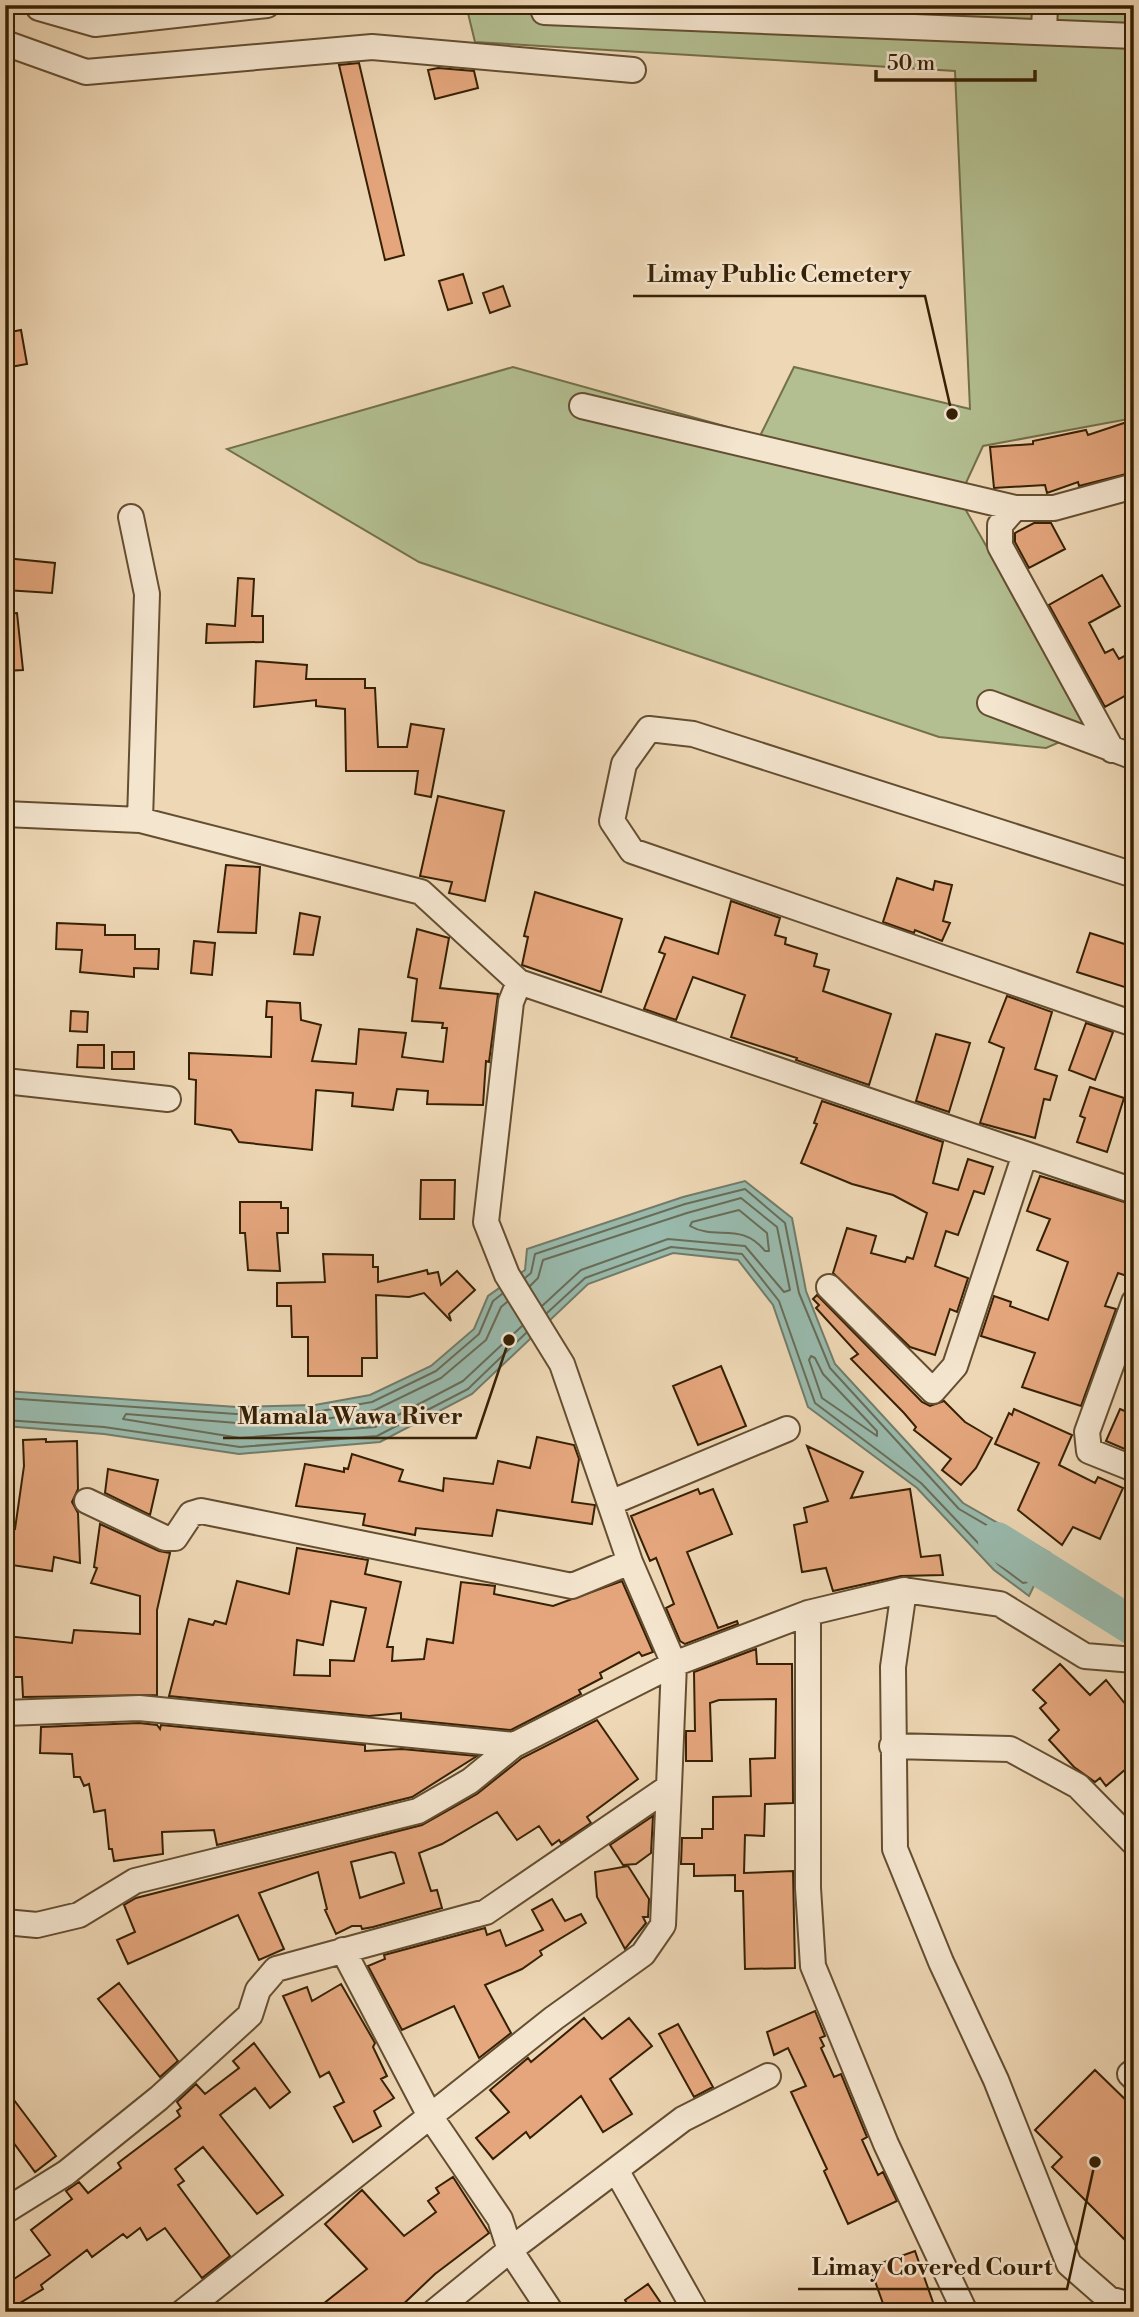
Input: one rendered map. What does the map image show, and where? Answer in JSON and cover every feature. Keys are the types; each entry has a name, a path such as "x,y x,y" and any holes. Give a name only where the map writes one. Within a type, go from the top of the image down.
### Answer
{"street":[{"path":"38,5 39,8 94,24 267,5"},
{"path":"542,5 544,12 1134,36"},
{"path":"1044,32 1045,5"},
{"path":"5,43 86,72 372,47 633,70"},
{"path":"582,406 1015,508 1054,508 1134,486"},
{"path":"1015,508 1000,525 1000,546 1123,753"},
{"path":"131,517 147,594 140,820"},
{"path":"990,703 1123,753"},
{"path":"1134,875 693,734 649,729 624,764 611,821 632,851 1134,1024"},
{"path":"5,814 140,820 422,892 519,982 1134,1191"},
{"path":"183,2312 554,2018 643,1954 663,1925 674,1664 630,1562 562,1364 507,1275 486,1222 511,1002 519,982"},
{"path":"5,1081 168,1099"},
{"path":"829,1287 933,1391 955,1366 1025,1154"},
{"path":"1134,1302 1087,1432 1089,1451 1134,1469"},
{"path":"610,1503 788,1429"},
{"path":"87,1501 165,1538 175,1538 191,1514 201,1511 572,1586 630,1562"},
{"path":"904,1590 893,1667 895,1849 941,1962 996,2080 1069,2264 1109,2299 1134,2306"},
{"path":"5,1922 37,1925 79,1915 135,1881 418,1811 470,1782 514,1745 674,1664 808,1612 904,1590 1000,1604 1085,1656 1134,1660"},
{"path":"808,1612 808,1836 813,1966 886,2144 965,2312"},
{"path":"5,1713 139,1709 514,1745"},
{"path":"892,1746 1010,1749 1078,1786 1134,1843"},
{"path":"5,2211 66,2173 159,2098 250,2015 258,1990 276,1969 486,1912 669,1787"},
{"path":"342,1950 430,2116 500,2219 510,2250 551,2312"},
{"path":"1134,2071 1130,2074 1134,2078"},
{"path":"434,2312 510,2250 683,2119 768,2076"},
{"path":"616,2170 696,2312"}],"green space":[{"path":"466,5 1134,5 1134,418 983,446 959,498 1090,729 1046,748 939,737 419,562 227,449 513,367 760,436 794,367 970,409 955,71 475,42"}],"water":[{"path":"745,1181 792,1218 806,1291 835,1364 963,1503 1050,1553 1029,1596 994,1570 917,1488 808,1407 773,1305 738,1260 673,1253 588,1284 472,1394 380,1442 239,1454 104,1434 5,1426 5,1391 237,1407 315,1405 370,1395 431,1366 474,1329 488,1296 525,1270 527,1249 683,1197"}],"building":[{"path":"359,63 404,255 385,260 339,65"},
{"path":"438,68 474,71 478,88 435,99 428,70"},
{"path":"463,274 472,303 448,310 439,281"},
{"path":"503,286 510,306 490,313 483,293"},
{"path":"21,330 27,364 5,368 5,333"},
{"path":"1134,422 1134,472 1079,486 1078,482 1047,493 1045,485 994,488 990,447 1033,444 1033,441 1086,430 1088,435"},
{"path":"1034,523 1051,523 1065,549 1029,568 1015,542 1015,533"},
{"path":"5,558 55,563 52,593 5,590"},
{"path":"1102,575 1120,606 1089,623 1105,653 1113,649 1119,659 1134,651 1134,691 1105,707 1049,605"},
{"path":"238,578 254,579 252,616 263,616 263,642 206,643 207,624 235,626"},
{"path":"17,613 23,670 5,671 5,614"},
{"path":"256,661 307,665 306,679 365,679 365,688 375,688 378,747 407,747 411,724 444,729 431,797 415,794 418,771 346,771 345,709 316,706 316,700 254,707"},
{"path":"438,796 504,811 485,901 449,893 452,882 420,876"},
{"path":"226,865 260,867 256,933 218,932"},
{"path":"897,878 933,890 935,881 952,885 943,921 950,923 942,941 915,930 914,933 883,922"},
{"path":"535,892 622,919 601,992 522,965 528,937 524,936"},
{"path":"731,901 780,918 775,935 786,938 785,944 817,954 814,966 829,970 823,991 891,1014 869,1085 731,1037 745,995 693,977 676,1020 644,1009 665,954 659,952 665,937 718,954"},
{"path":"300,913 320,917 313,955 294,954"},
{"path":"57,923 105,925 105,935 135,935 135,949 159,949 158,969 134,968 134,977 80,972 82,950 56,949"},
{"path":"417,929 449,938 440,988 498,994 489,1062 486,1061 483,1105 427,1104 428,1091 397,1089 393,1110 352,1106 353,1093 316,1090 312,1150 239,1142 231,1130 195,1124 196,1080 189,1079 189,1053 271,1057 272,1017 266,1017 267,1001 300,1003 301,1020 321,1025 312,1061 356,1064 359,1029 406,1033 402,1057 443,1062 447,1028 442,1028 443,1023 412,1021 417,979 408,977"},
{"path":"1090,933 1134,947 1134,990 1077,972"},
{"path":"194,941 215,943 212,975 191,973"},
{"path":"1007,996 1052,1012 1035,1069 1057,1076 1050,1100 1044,1099 1035,1138 980,1123 1004,1048 989,1042"},
{"path":"71,1011 88,1012 87,1032 70,1031"},
{"path":"1086,1023 1113,1032 1095,1080 1069,1070"},
{"path":"936,1034 970,1043 949,1112 916,1101"},
{"path":"78,1045 104,1045 104,1068 77,1067"},
{"path":"112,1052 134,1052 134,1069 112,1069"},
{"path":"1090,1087 1124,1098 1107,1152 1077,1142 1085,1118 1080,1116"},
{"path":"822,1101 943,1142 933,1183 958,1190 968,1159 993,1167 984,1194 974,1191 958,1235 946,1231 935,1266 968,1278 957,1312 950,1309 935,1355 910,1347 833,1273 847,1228 876,1236 871,1253 905,1262 907,1257 913,1259 927,1213 893,1195 852,1184 801,1163 817,1124 814,1123"},
{"path":"1040,1176 1134,1205 1134,1264 1130,1277 1118,1273 1105,1306 1116,1309 1081,1406 1022,1387 1035,1353 981,1336 994,1296 1011,1302 1010,1306 1048,1320 1068,1262 1037,1250 1050,1219 1027,1211"},
{"path":"421,1180 455,1180 454,1219 420,1219"},
{"path":"240,1202 281,1202 281,1208 288,1208 288,1233 277,1233 280,1271 248,1270 245,1233 240,1233"},
{"path":"323,1254 373,1255 373,1267 378,1267 378,1282 427,1270 428,1274 438,1272 441,1285 457,1271 475,1290 449,1314 451,1321 424,1293 409,1297 376,1295 377,1358 362,1358 362,1376 308,1376 308,1337 292,1337 291,1306 277,1306 277,1283 325,1282"},
{"path":"817,1295 922,1402 930,1406 944,1401 965,1422 992,1438 976,1468 961,1485 942,1470 951,1459 914,1430 916,1427 904,1413 851,1359 858,1354 816,1308 819,1305 813,1299"},
{"path":"721,1366 746,1426 698,1445 673,1386"},
{"path":"1014,1409 1072,1435 1059,1465 1095,1483 1098,1477 1123,1488 1100,1539 1073,1527 1062,1545 1018,1510 1039,1463 995,1444 1009,1413 1012,1415"},
{"path":"1120,1409 1134,1415 1134,1453 1106,1441"},
{"path":"537,1437 574,1445 579,1459 572,1502 595,1505 592,1524 497,1510 492,1536 416,1528 415,1535 363,1525 365,1514 296,1506 305,1464 344,1472 344,1468 348,1469 352,1454 403,1470 399,1481 443,1491 444,1478 493,1484 498,1461 530,1468"},
{"path":"46,1439 46,1442 77,1441 78,1489 72,1502 78,1513 80,1563 54,1557 52,1571 5,1564 5,1527 15,1529 24,1466 23,1440"},
{"path":"807,1446 863,1472 851,1498 910,1489 921,1557 940,1555 943,1575 901,1576 833,1591 826,1568 802,1572 794,1525 807,1522 804,1508 828,1501"},
{"path":"108,1469 158,1480 150,1515 105,1493"},
{"path":"698,1489 700,1494 713,1489 732,1534 687,1552 718,1628 737,1621 738,1624 685,1644 680,1641 666,1608 674,1604 656,1558 650,1561 631,1516"},
{"path":"100,1524 159,1551 170,1553 157,1610 157,1695 23,1697 22,1677 8,1677 7,1636 72,1643 74,1630 140,1634 140,1596 91,1583 97,1568 94,1567"},
{"path":"297,1548 368,1560 365,1574 401,1582 387,1647 393,1647 392,1661 424,1659 427,1639 453,1643 461,1582 495,1586 494,1594 553,1606 622,1581 653,1652 642,1656 639,1652 600,1673 602,1678 579,1690 581,1694 511,1730 401,1719 401,1713 369,1716 169,1696 189,1619 213,1625 215,1621 226,1624 237,1581 289,1594","holes":["331,1601 366,1608 354,1661 330,1660 330,1676 294,1675 297,1640 323,1645"]},
{"path":"756,1649 757,1664 792,1664 793,1803 765,1804 764,1836 745,1835 744,1873 793,1871 795,1968 745,1969 743,1891 735,1891 735,1875 694,1876 694,1864 681,1864 682,1838 702,1838 702,1829 713,1829 713,1797 751,1796 750,1759 775,1758 776,1699 719,1700 710,1703 712,1761 686,1761 686,1731 695,1731 694,1672"},
{"path":"1060,1664 1090,1695 1106,1680 1134,1715 1134,1762 1106,1786 1100,1778 1095,1782 1074,1767 1049,1740 1059,1730 1040,1708 1046,1703 1033,1690"},
{"path":"597,1720 638,1779 587,1817 591,1823 561,1843 559,1840 552,1845 539,1826 517,1840 497,1812 442,1844 419,1853 431,1891 437,1890 442,1908 373,1927 362,1929 361,1926 352,1926 336,1934 325,1910 327,1909 318,1872 259,1893 284,1949 259,1960 238,1915 128,1964 117,1940 135,1932 124,1905 136,1898 422,1825 477,1794 522,1758","holes":["395,1853 404,1883 360,1898 351,1862"]},
{"path":"139,1723 157,1725 160,1729 161,1725 365,1745 365,1751 402,1749 477,1756 412,1797 217,1845 214,1830 162,1832 163,1854 114,1861 112,1849 109,1849 105,1810 94,1812 89,1784 84,1786 80,1777 74,1777 72,1754 40,1753 41,1727"},
{"path":"653,1816 651,1853 636,1864 623,1865 610,1845"},
{"path":"628,1866 649,1899 648,1917 643,1917 646,1923 625,1949 597,1897 595,1872"},
{"path":"552,1899 565,1921 581,1914 586,1923 540,1951 542,1955 522,1969 485,1985 511,2033 479,2058 454,2006 402,2030 368,1966 385,1959 384,1955 485,1928 487,1935 500,1930 506,1946 543,1930 532,1910"},
{"path":"119,1983 178,2061 160,2077 98,1999"},
{"path":"341,1984 375,2043 373,2047 387,2076 381,2079 394,2098 374,2111 381,2126 353,2142 334,2107 344,2102 329,2072 320,2077 283,1996 307,1987 312,2001"},
{"path":"815,2011 825,2036 820,2038 824,2046 821,2048 834,2077 841,2074 867,2137 862,2140 878,2175 883,2172 897,2201 848,2224 824,2171 827,2169 791,2092 806,2086 788,2048 774,2055 767,2032"},
{"path":"584,2018 602,2039 629,2018 652,2046 610,2079 632,2114 603,2132 581,2096 530,2138 526,2132 493,2159 476,2138 509,2112 490,2090 528,2058 531,2062"},
{"path":"678,2024 713,2087 694,2097 659,2034"},
{"path":"254,2043 290,2092 270,2108 255,2088 220,2115 283,2195 257,2214 203,2147 175,2169 184,2181 178,2185 230,2256 202,2278 165,2228 147,2240 140,2228 127,2238 123,2234 92,2257 87,2250 41,2285 43,2289 5,2312 5,2285 50,2255 31,2230 72,2199 66,2191 79,2182 88,2193 121,2168 118,2163 180,2116 177,2111 181,2108 177,2102 196,2084 205,2094 239,2068 233,2061"},
{"path":"1095,2070 1134,2108 1134,2249 1052,2167 1062,2157 1035,2130"},
{"path":"5,2088 56,2156 35,2172 5,2131"},
{"path":"453,2177 489,2233 435,2274 395,2312 313,2312 367,2269 325,2224 362,2190 404,2236 436,2212 428,2201 439,2193 436,2188"},
{"path":"915,2251 935,2308 925,2312 886,2312 870,2267"},
{"path":"648,2284 667,2312 632,2312 625,2300"}],"waterway":[{"path":"997,1541 1134,1627"}],"place":[{"name":"Limay Public Cemetery","path":"952,414"},
{"name":"Mamala Wawa River","path":"509,1340"},
{"name":"Limay Covered Court","path":"1095,2162"}]}
